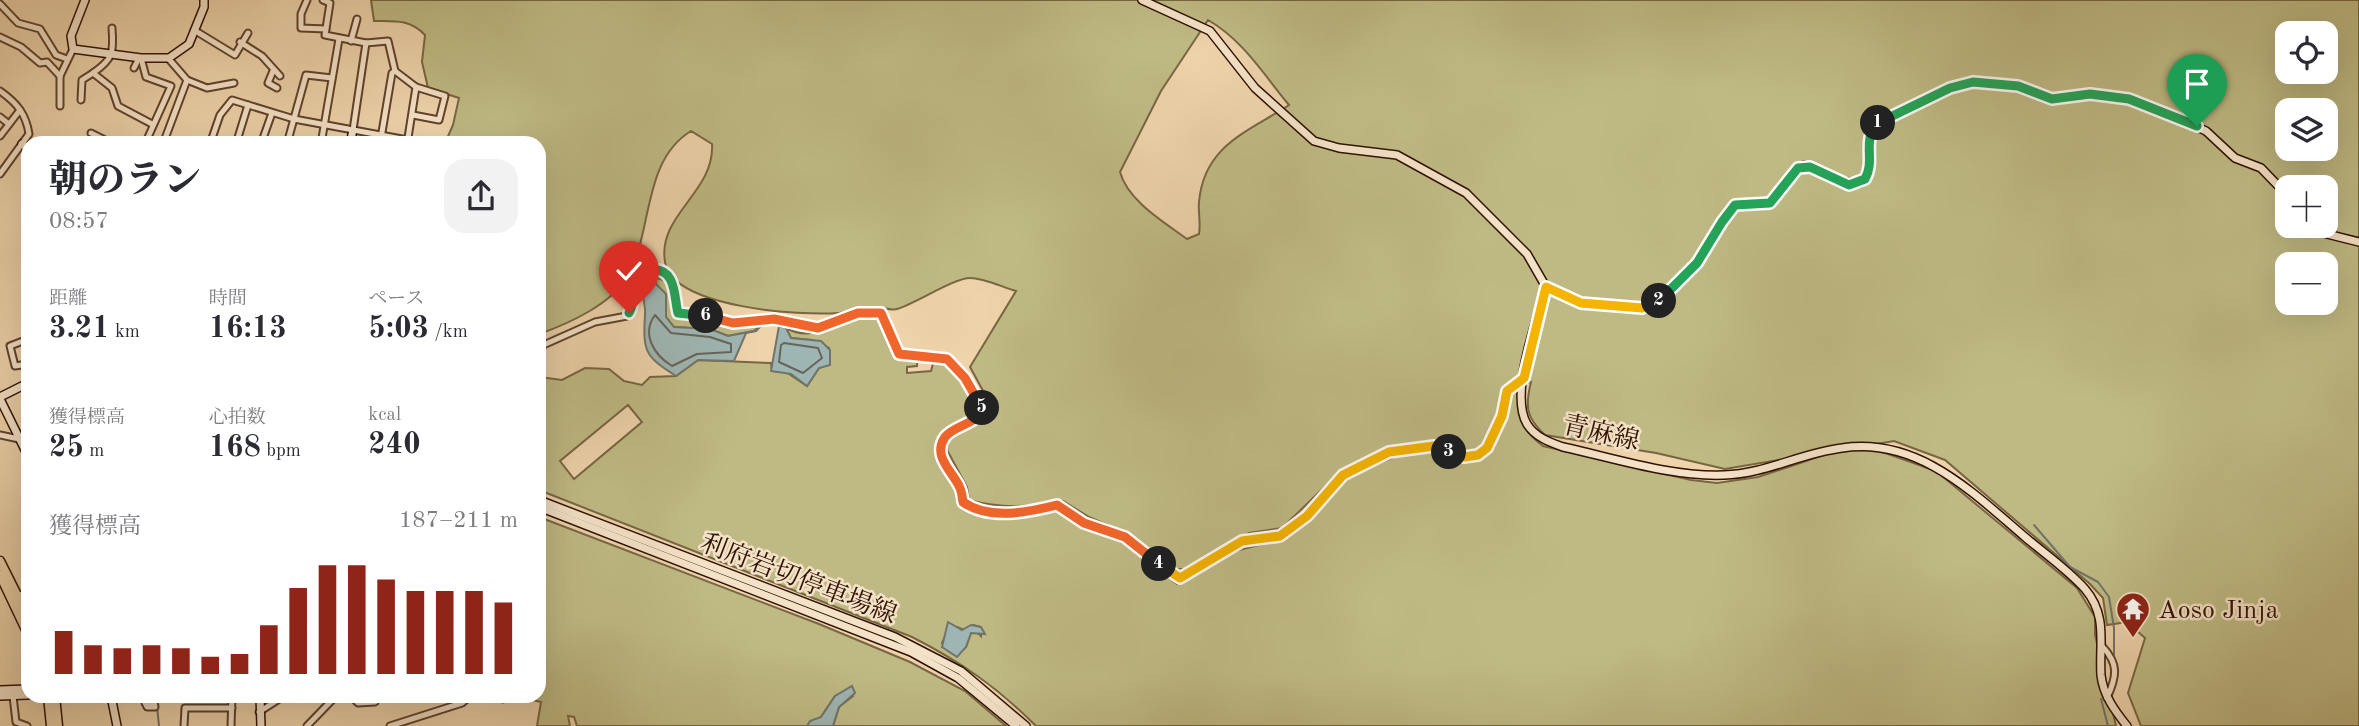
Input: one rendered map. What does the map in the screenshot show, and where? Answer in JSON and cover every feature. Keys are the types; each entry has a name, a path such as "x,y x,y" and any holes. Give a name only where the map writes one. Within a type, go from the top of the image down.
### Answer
{"main road":[{"path":"0,561 21,604"},
{"path":"0,575 2,586 21,621"},
{"path":"49,703 51,726"},
{"path":"56,703 58,726"}],"street":[{"path":"60,106 60,76 73,49 71,36 85,0"},
{"path":"73,49 140,58 168,58 181,53 189,44 205,7 204,0"},
{"path":"307,0 301,14 301,28 326,29"},
{"path":"323,0 330,3 325,35 366,43 389,41 395,71 416,87 444,96 439,120 413,115"},
{"path":"1142,0 1210,31 1255,88 1314,141 1339,148 1396,155 1466,193 1527,254 1546,287 1581,303 1642,308 1655,304 1697,263 1735,205 1770,203 1791,175 1804,166 1849,185 1860,183 1868,175 1869,138 1877,123 1950,88 1973,82 2018,86 2052,99 2090,94 2141,102 2206,131 2235,158 2261,168 2275,183"},
{"path":"0,4 18,23 40,29 56,55 67,59"},
{"path":"351,40 357,19"},
{"path":"81,100 82,80 107,63 111,54 112,28"},
{"path":"194,30 235,55 240,42 248,33"},
{"path":"0,37 21,47 40,63 47,62 60,76"},
{"path":"322,136 339,39"},
{"path":"240,42 262,56 280,76"},
{"path":"352,136 366,43"},
{"path":"135,68 140,58"},
{"path":"140,58 146,77 171,86 148,136"},
{"path":"168,58 187,80 207,88 234,83"},
{"path":"273,71 268,83 277,88"},
{"path":"381,135 392,73 395,71"},
{"path":"93,73 112,88 118,106 152,124"},
{"path":"289,136 306,75 332,78"},
{"path":"166,136 187,80"},
{"path":"409,136 416,87"},
{"path":"0,91 26,118 28,136"},
{"path":"213,136 220,115 230,100 294,119 386,136"},
{"path":"238,136 248,105"},
{"path":"0,136 20,110"},
{"path":"264,136 272,113"},
{"path":"0,117 9,124"},
{"path":"91,133 97,136"},
{"path":"0,174 21,150"},
{"path":"2338,237 2359,242"},
{"path":"546,344 595,322 627,316 633,306 638,280 649,271 660,271 670,279 676,295 677,312 685,316 715,316 742,324 774,319 818,328 858,313 881,313 899,354 947,359 965,378 982,405 980,415 947,434 941,446 945,468 960,488 963,502 991,513 1030,512 1057,505 1084,523 1125,537 1180,578 1242,541 1280,536 1307,516 1343,475 1389,452 1434,446 1457,457 1478,455 1487,448 1502,416 1507,391 1524,378"},
{"name":"青麻線","path":"1546,287 1521,400 1526,423 1541,438 1563,447 1693,474 1726,475 1759,471 1824,451 1861,446 1904,452 1928,462 1962,485 2083,587 2099,612 2101,675 2107,698 2127,726"},
{"path":"21,342 10,346 15,366 21,365"},
{"path":"21,387 0,398 21,443"},
{"path":"0,435 19,439"},
{"name":"利府岩切停車場線","path":"546,503 895,637 961,671 1026,726"},
{"name":"利府岩切停車場線","path":"546,511 902,648 958,678 1016,726"},
{"path":"17,596 21,595"},
{"path":"2102,646 2115,662 2116,671 2107,698"},
{"path":"0,691 21,690"},
{"path":"0,696 21,695"},
{"path":"13,696 16,722 27,726"},
{"path":"112,703 117,726"},
{"path":"231,726 232,703"},
{"path":"260,703 261,726"},
{"path":"260,712 274,703"},
{"path":"307,726 329,703"},
{"path":"390,726 462,703"},
{"path":"184,726 185,708 232,708"}],"shaded area":[{"path":"371,0 2359,0 2359,726 2141,726 2128,693 2145,638 2127,622 2107,625 2103,598 2090,584 1945,460 1894,441 1842,450 1874,449 1936,471 2077,588 2095,617 2095,635 2116,726 1036,726 978,676 912,637 546,493 546,378 562,380 585,368 609,369 624,381 642,385 650,377 676,376 698,360 771,363 772,371 786,372 807,386 819,368 830,364 829,348 812,340 791,338 786,328 796,332 814,333 856,315 879,314 893,354 898,359 917,360 917,366 907,367 907,373 931,371 934,360 946,362 978,402 978,413 942,433 938,447 940,466 953,485 957,503 980,513 1005,516 1056,509 1074,521 1121,540 1177,584 1231,552 1279,540 1310,518 1346,477 1411,450 1433,448 1460,459 1479,457 1494,442 1514,390 1517,391 1525,428 1543,446 1691,480 1717,483 1758,477 1839,450 1725,469 1656,453 1545,435 1534,423 1529,411 1531,382 1510,385 1500,400 1499,416 1484,447 1476,452 1457,454 1434,442 1389,449 1338,474 1282,528 1249,533 1188,569 1176,569 1129,534 1089,517 1063,501 1016,506 969,500 967,487 947,450 949,440 993,409 970,367 1016,291 970,278 954,282 897,309 876,307 821,314 741,306 690,290 673,278 665,262 665,245 669,230 705,176 711,161 712,144 691,131 675,144 664,160 650,198 636,258 621,286 588,312 546,331 546,136 448,136 459,98 428,88 422,62 425,35 408,24 374,21","holes":["1208,20 1242,48 1289,105 1230,142 1219,153 1209,167 1203,183 1199,202 1199,234 1187,239 1139,201 1124,183 1120,172 1161,91","628,405 642,422 574,479 560,461","973,625 981,627 981,636 976,631 971,633 966,647 959,653 942,643 946,634 957,627 964,630"]},
{"path":"651,276 661,279 670,287 675,318 717,320 744,327 762,324 754,331 728,336 710,329 674,327 666,317 666,299"},
{"path":"546,520 819,624 910,662 965,691 1006,726 833,726 839,707 853,696 847,691 835,696 821,717 807,726 577,726 574,717 568,716 570,726 537,726 541,703 546,703"}],"water":[{"path":"650,278 666,294 666,317 674,327 710,329 728,336 754,331 763,324 756,331 746,333 734,361 698,360 676,376 657,363 645,345 643,291 644,282"},
{"path":"779,326 786,328 791,338 821,341 830,350 830,365 819,368 807,386 791,374 771,371"},
{"path":"948,622 962,630 971,625 981,627 985,634 971,633 966,647 957,657 942,647"},
{"path":"852,686 855,693 839,707 833,726 807,726 810,721 821,717 835,696"}],"waterway":[{"path":"2034,525 2070,567 2098,582 2109,597 2114,628 2114,655"},
{"path":"2101,699 2108,726"},
{"path":"157,703 159,726"}],"place":[{"name":"Aoso Jinja","path":"2133,639"}],"route":[{"path":"629,313 638,280 642,275 655,270 666,274 674,284 677,312 685,316 715,316 742,324 774,319 818,328 858,313 883,313 896,352 903,357 935,356 947,359 965,378 982,405 980,415 947,434 941,446 945,468 960,488 963,502 991,513 1030,512 1057,505 1084,523 1125,537 1180,578 1242,541 1280,536 1307,516 1343,475 1389,452 1434,446 1457,457 1478,455 1487,448 1502,416 1507,391 1524,378 1546,287 1581,303 1642,308 1655,304 1697,263 1735,205 1770,203 1791,175 1804,166 1849,185 1860,183 1868,175 1869,138 1872,128 1883,119 1950,88 1973,82 2018,86 2033,94 2052,99 2090,94 2116,96 2141,102 2157,112 2197,126"}]}
